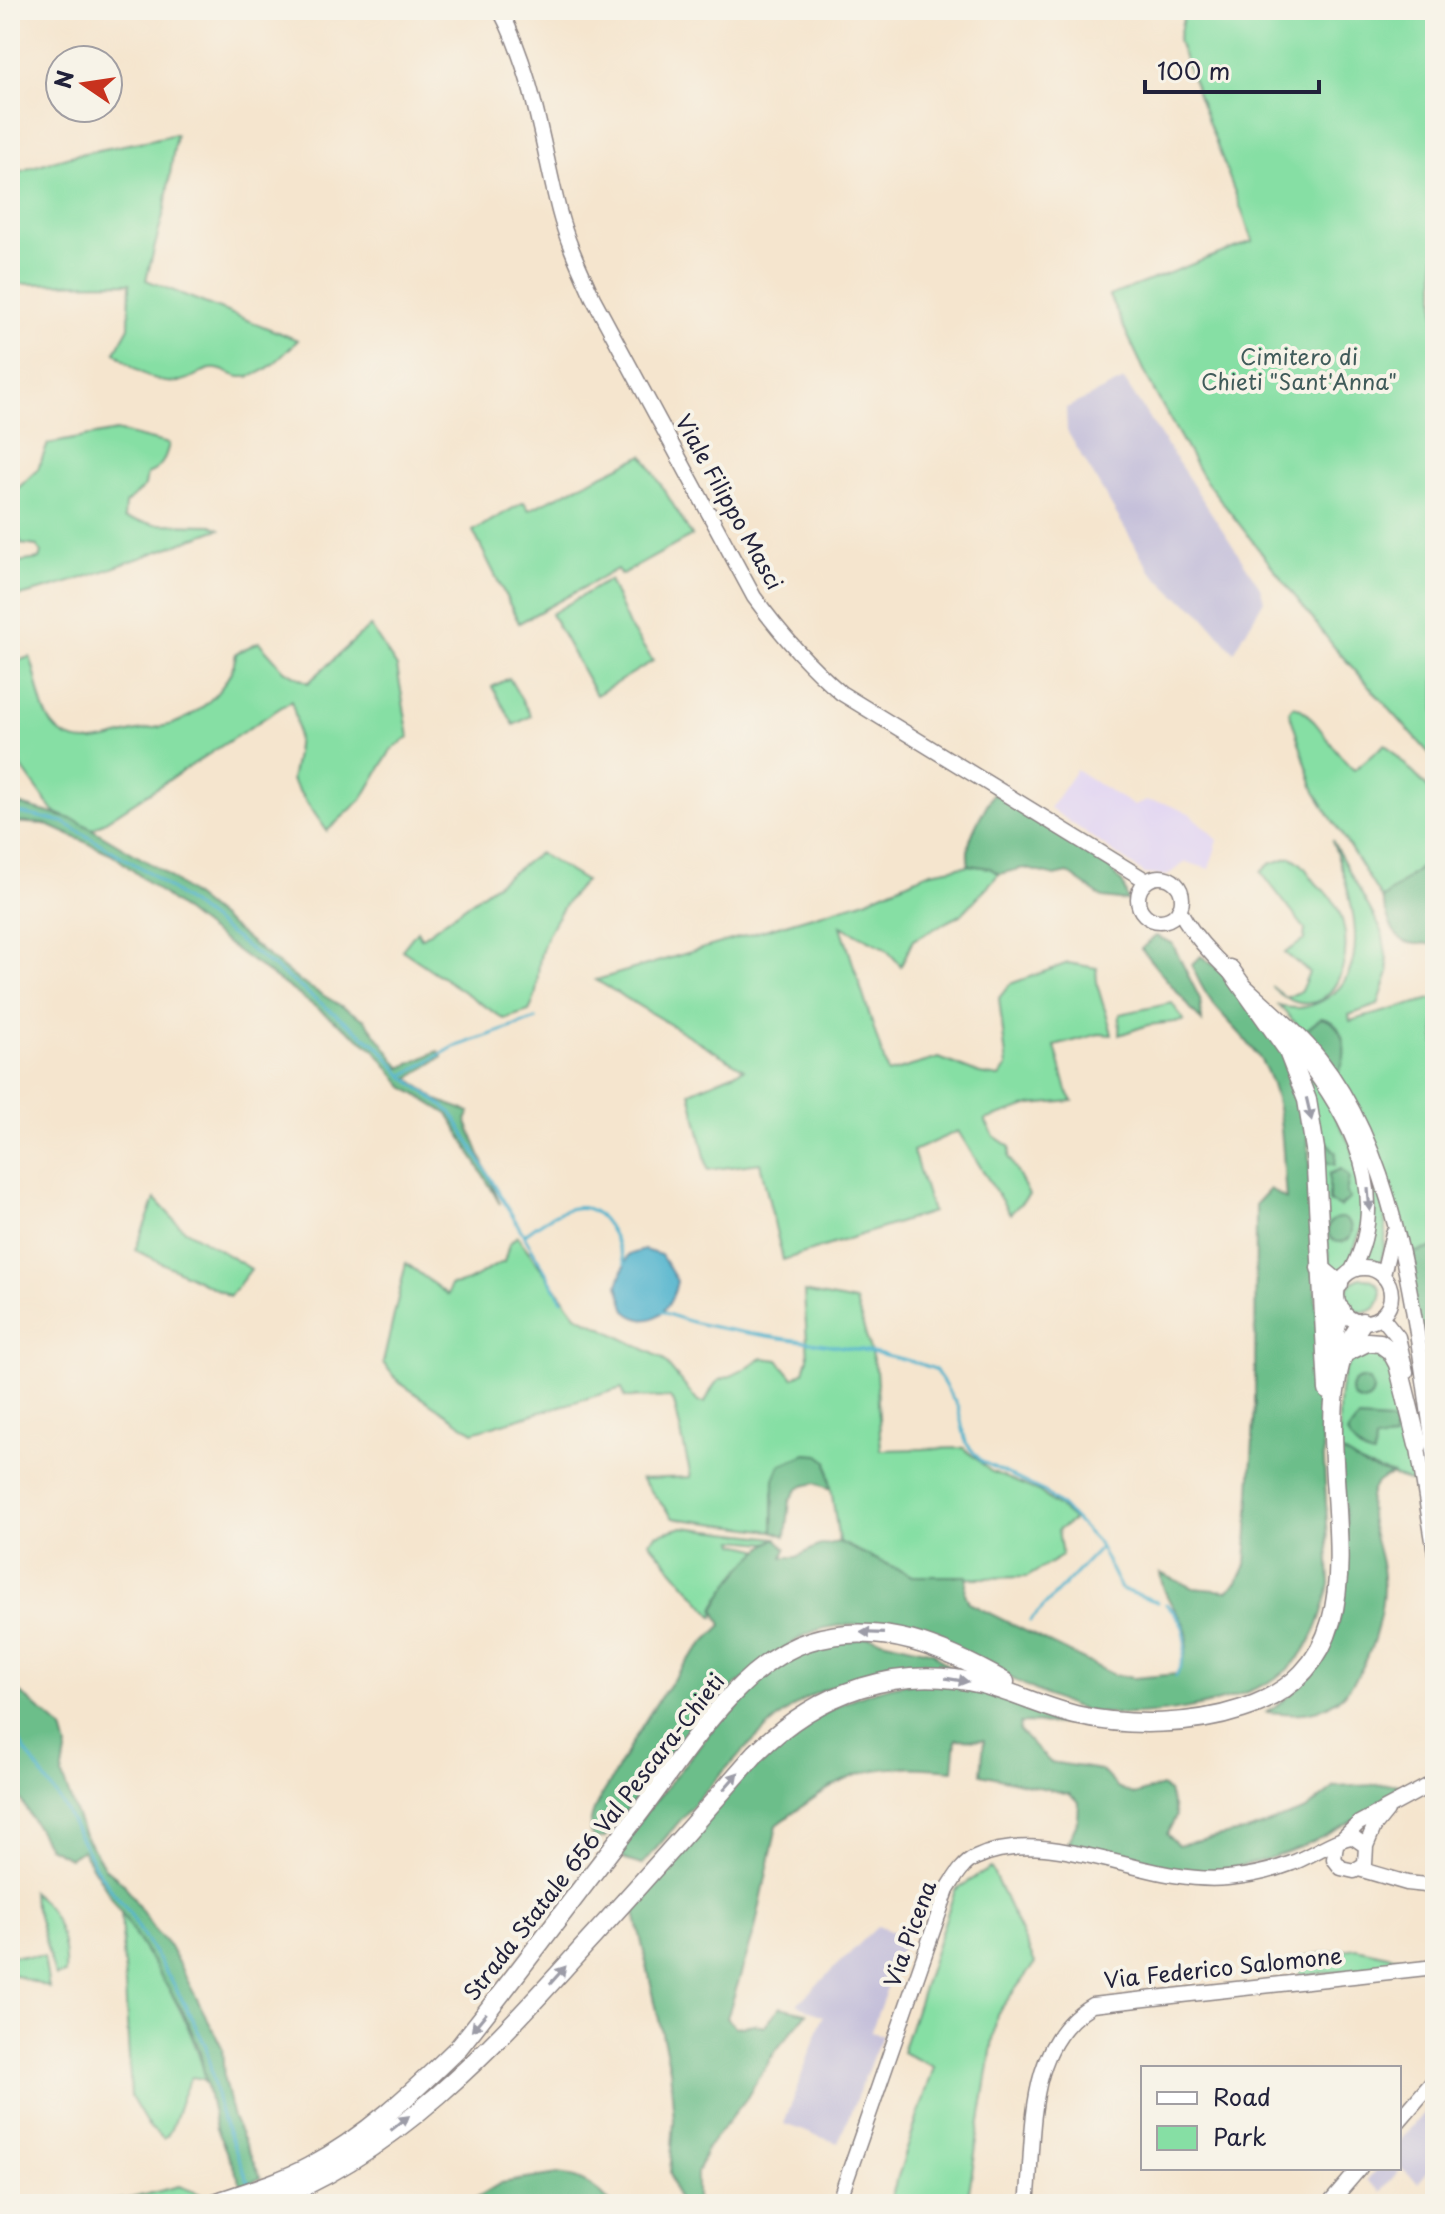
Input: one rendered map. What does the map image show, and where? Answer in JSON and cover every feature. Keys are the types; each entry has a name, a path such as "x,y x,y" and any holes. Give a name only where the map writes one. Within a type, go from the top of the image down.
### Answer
{"highway":[{"path":"1230,969 1287,1049 1307,1100 1315,1149 1320,1268 1334,1449"},
{"path":"1320,1268 1339,1284"},
{"path":"1327,1373 1341,1310"},
{"path":"1334,1449 1337,1380 1343,1354 1362,1322"},
{"path":"1343,1354 1367,1342 1380,1343 1391,1351 1398,1364 1418,1445"},
{"name":"Strada Statale 656 Val Pescara-Chieti","path":"261,2204 305,2184 370,2146 432,2098 505,2031 756,1753 808,1710 850,1690 906,1678 929,1677 985,1685 1046,1706 1106,1721 1175,1719 1245,1708 1292,1681 1318,1650 1338,1596 1334,1449"},
{"name":"Strada Statale 656 Val Pescara-Chieti","path":"211,2204 307,2169 372,2126 459,2047 715,1715 767,1663 789,1650 838,1634 892,1635 950,1654 1046,1706"}],"main road":[{"name":"Viale Filippo Masci","path":"500,10 514,35 528,80 572,252 600,311 769,617 799,656 841,693 1147,881"},
{"name":"Viale Filippo Masci","path":"1115,864 1132,883 1138,897"},
{"path":"1179,909 1164,920 1155,921 1144,914 1138,897 1147,881 1158,877 1175,884 1181,894 1179,909 1202,943"},
{"path":"1164,920 1202,943 1230,969 1311,1048 1345,1095 1378,1164 1394,1225 1435,1458"},
{"path":"1230,969 1304,1057 1332,1101 1357,1150 1368,1184 1371,1211 1367,1236 1352,1270 1339,1284 1336,1297 1341,1310 1350,1319 1362,1322 1381,1316 1391,1300"},
{"path":"1383,1275 1394,1225"},
{"path":"1352,1270 1372,1269 1383,1275 1390,1287 1391,1300 1415,1336"},
{"path":"1381,1316 1396,1332 1401,1345 1435,1553"},
{"path":"1435,1782 1359,1823 1339,1842 1336,1864 1349,1871 1359,1869 1407,1883 1435,1886"},
{"path":"1359,1869 1374,1827 1392,1805"},
{"path":"1339,1842 1353,1837 1407,1883"},
{"name":"Via Picena","path":"838,2204 947,1890 959,1870 973,1859 999,1851 1043,1848 1151,1872 1204,1879 1261,1872 1293,1863 1339,1842"},
{"name":"Via Picena","path":"1293,1863 1336,1864"},
{"name":"Via Federico Salomone","path":"1027,2204 1034,2112 1046,2057 1057,2036 1084,2010 1110,2000 1435,1967"},
{"path":"1401,2119 1435,2079"},
{"path":"1329,2204 1358,2170"}],"shaded area":[{"path":"1124,380 1260,587 1264,600 1234,652 1198,610 1175,595 1149,569 1067,431 1066,408"},
{"path":"1076,770 1134,806 1147,801 1164,803 1189,813 1218,840 1209,869 1186,862 1166,876 1145,874 1050,808"},
{"path":"878,1926 905,1938 871,2032 882,2035 838,2143 784,2124 823,2016 797,2004"},
{"path":"1435,2099 1435,2163 1418,2183 1401,2168 1401,2140"},
{"path":"1375,2170 1399,2170 1381,2192 1367,2180"}],"green space":[{"name":"Cimitero di Chieti \"Sant'Anna\"","path":"1185,10 1435,10 1435,760 1335,648 1202,476 1153,389 1109,296 1253,241 1178,41"},
{"path":"176,134 165,208 146,280 298,340 272,364 249,377 213,369 178,382 167,382 148,376 130,365 115,352 129,327 130,283 10,284 10,176 69,156"},
{"path":"116,431 169,444 162,463 147,474 145,486 125,504 124,519 154,524 212,525 220,529 90,576 10,598 10,563 39,559 41,553 37,546 21,544 10,503 14,492 38,469 48,444"},
{"path":"643,455 692,536 621,575 617,569 519,623 473,531 524,502 529,510"},
{"path":"609,580 629,626 653,661 596,695 551,614"},
{"path":"370,626 397,667 409,737 391,750 363,798 327,831 291,780 297,732 291,701 93,829 54,812 10,751 10,663 30,657 48,719 62,734 88,741 169,725 190,716 224,684 236,653 259,642 284,670 308,683"},
{"path":"509,678 531,716 514,725 492,687"},
{"path":"1293,706 1307,714 1354,770 1385,744 1435,795 1434,834 1428,857 1413,875 1382,899 1315,792 1289,711"},
{"path":"993,793 1108,866 1123,884 1128,901 1103,898 1068,873 1055,876 1024,868 999,874 990,868 969,865 971,837"},
{"path":"10,802 78,821 161,870 299,981 365,1020 401,1068 438,1051 442,1057 409,1078 437,1100 470,1112 466,1120 500,1204 449,1115 404,1087 374,1049 207,929 112,854 45,824 10,822"},
{"path":"1332,840 1382,931 1389,972 1378,1005 1349,1015 1350,1021 1435,998 1435,1247 1405,1255 1379,1160 1349,1094 1335,1072 1341,1047 1340,1032 1330,1021 1321,1018 1304,1032 1279,1006 1310,1006 1327,998 1342,984 1351,966 1355,946 1354,924 1345,879"},
{"path":"1435,848 1435,946 1408,943 1396,935 1382,899 1425,864"},
{"path":"539,853 585,881 559,913 545,941 535,996 529,1011 504,1019 402,950 417,931 421,938"},
{"path":"1291,857 1333,900 1342,921 1346,944 1336,984 1324,997 1309,1003 1287,997 1301,991 1309,972 1285,953 1304,940 1305,929 1261,872 1270,864"},
{"path":"969,865 990,868 999,874 962,914 913,940 901,966 885,948 841,926 888,1073 939,1058 980,1074 999,1077 1007,1067 999,998 1010,984 1068,963 1097,968 1097,983 1112,1035 1099,1034 1055,1046 1067,1091 1073,1101 1031,1105 985,1120 994,1136 1010,1147 1009,1157 1029,1195 1010,1214 958,1131 913,1151 932,1212 783,1260 760,1163 708,1170 690,1092 744,1069 596,980 863,901 931,872"},
{"path":"1156,936 1172,943 1200,999 1202,1022 1141,949"},
{"path":"1201,956 1220,970 1283,1047 1307,1117 1330,1584 1311,1641 1288,1669 1245,1693 1185,1709 1123,1714 1074,1707 921,1638 889,1629 857,1625 825,1628 809,1633 734,1686 701,1719 604,1838 594,1838 590,1833 590,1824 594,1810 636,1736 675,1677 722,1625 714,1609 725,1589 749,1560 776,1538 786,1549 783,1557 797,1557 818,1546 839,1542 912,1576 967,1576 965,1593 969,1603 1114,1675 1134,1678 1177,1674 1188,1641 1182,1620 1164,1589 1160,1573 1193,1588 1227,1591 1238,1582 1246,1565 1255,1403 1256,1204 1270,1189 1286,1199 1281,1127 1274,1091 1260,1059 1215,1006 1199,981 1192,965"},
{"path":"1172,1003 1184,1021 1148,1025 1119,1035 1120,1014"},
{"path":"1321,1018 1335,1025 1342,1038 1343,1062 1340,1070 1335,1072 1304,1032"},
{"path":"1299,1057 1323,1092 1353,1150 1366,1216 1349,1263 1332,1280"},
{"path":"1327,1142 1336,1153 1335,1165 1323,1161 1324,1144"},
{"path":"1341,1169 1349,1177 1346,1193 1350,1198 1340,1207 1329,1202 1329,1174"},
{"path":"1378,1185 1385,1225 1380,1265 1364,1259 1374,1225 1374,1187"},
{"path":"155,1199 181,1227 251,1269 230,1296 135,1250"},
{"path":"1340,1218 1351,1225 1352,1230 1345,1241 1340,1242 1329,1235 1328,1230 1335,1219"},
{"path":"517,1236 576,1315 662,1358 698,1402 705,1403 719,1381 763,1358 778,1360 793,1378 804,1371 808,1358 804,1292 856,1302 876,1370 881,1450 964,1448 990,1471 1040,1492 1074,1520 1058,1530 1062,1556 1027,1577 933,1579 912,1576 839,1542 827,1461 806,1454 780,1465 773,1493 773,1531 673,1518 641,1479 691,1477 674,1402 670,1398 625,1397 622,1388 473,1432 400,1383 383,1363 406,1263 448,1295 450,1285 465,1282 504,1262 509,1244"},
{"path":"1435,1247 1434,1269 1435,1442 1405,1255"},
{"path":"1364,1278 1376,1283 1381,1295 1376,1307 1364,1312 1352,1307 1347,1295 1352,1283"},
{"path":"1363,1352 1373,1352 1383,1358 1395,1377 1417,1484 1366,1467 1340,1451 1342,1382 1353,1359"},
{"path":"1362,1379 1370,1382 1373,1390 1370,1398 1362,1401 1354,1398 1351,1390 1354,1382"},
{"path":"1358,1419 1390,1421 1394,1425 1394,1439 1375,1441 1374,1456 1366,1453 1354,1444 1347,1433"},
{"path":"1340,1451 1366,1467 1394,1475 1378,1482 1370,1498 1370,1518 1383,1576 1383,1595 1375,1637 1357,1677 1344,1693 1328,1705 1305,1713 1267,1712 1299,1686 1322,1658 1337,1628 1347,1562"},
{"path":"806,1454 819,1455 827,1461 831,1489 815,1483 799,1487 790,1501 786,1536 773,1531 774,1479 780,1465"},
{"path":"683,1527 776,1538 768,1543 735,1540 736,1544 762,1550 719,1598 714,1617 649,1542 656,1535"},
{"path":"869,1637 933,1652 953,1671 874,1676 816,1693 758,1736 642,1865 625,1860 617,1849 730,1707 784,1655"},
{"path":"946,1682 1043,1712 1065,1724 1020,1723 1019,1731 1050,1762 1101,1770 1117,1787 1134,1795 1162,1786 1168,1791 1176,1816 1167,1834 1178,1845 1250,1830 1306,1810 1335,1787 1395,1784 1406,1788 1334,1832 1280,1855 1225,1869 1181,1871 1065,1848 1078,1820 1079,1802 1069,1794 981,1774 984,1740 956,1739 953,1770 877,1770 839,1783 777,1825 755,1929 727,2018 736,2027 754,2024 764,2027 780,2007 807,2013 777,2049 746,2099 707,2148 697,2172 697,2204 679,2204 670,2173 674,2120 670,2069 632,1899 751,1768 821,1714 861,1696 908,1683"},
{"path":"10,1684 62,1729 67,1747 62,1776 83,1833 106,1869 124,1884 153,1928 170,1947 222,2047 224,2080 233,2118 261,2178 242,2186 216,2129 199,2049 183,2012 82,1850 70,1858 48,1847 10,1781"},
{"path":"991,1868 1035,1963 997,2014 967,2204 889,2204 934,2067 902,2052 955,1890"},
{"path":"31,1891 54,1917 62,1939 65,1974 55,1976"},
{"path":"121,1911 161,1974 183,2016 208,2086 203,2079 192,2077 164,2139 149,2127 131,2097"},
{"path":"1356,1948 1420,1962 1300,1976 1298,1957"},
{"path":"10,1955 44,1957 49,1988 10,1973"},
{"path":"558,2174 588,2184 611,2204 466,2204 501,2183"},
{"path":"179,2186 205,2196 181,2204 76,2204 128,2199"}],"water":[{"path":"644,1250 661,1255 677,1281 666,1308 653,1318 644,1319 626,1311 618,1285 628,1255"}],"waterway":[{"path":"10,811 63,822 148,872 380,1048 403,1076 452,1113 562,1300"},
{"path":"404,1075 454,1047 536,1019"},
{"path":"525,1234 561,1212 587,1208 598,1214 608,1226 625,1264"},
{"path":"659,1310 707,1325 861,1350 935,1369 958,1407 966,1443 981,1461 1045,1492 1097,1542 1121,1589 1158,1602"},
{"path":"1030,1621 1099,1549"},
{"path":"1166,1604 1180,1620 1185,1637 1184,1656 1176,1676"},
{"path":"10,1728 62,1804 99,1873 129,1912 178,1992 206,2046 220,2113 249,2183"}]}
